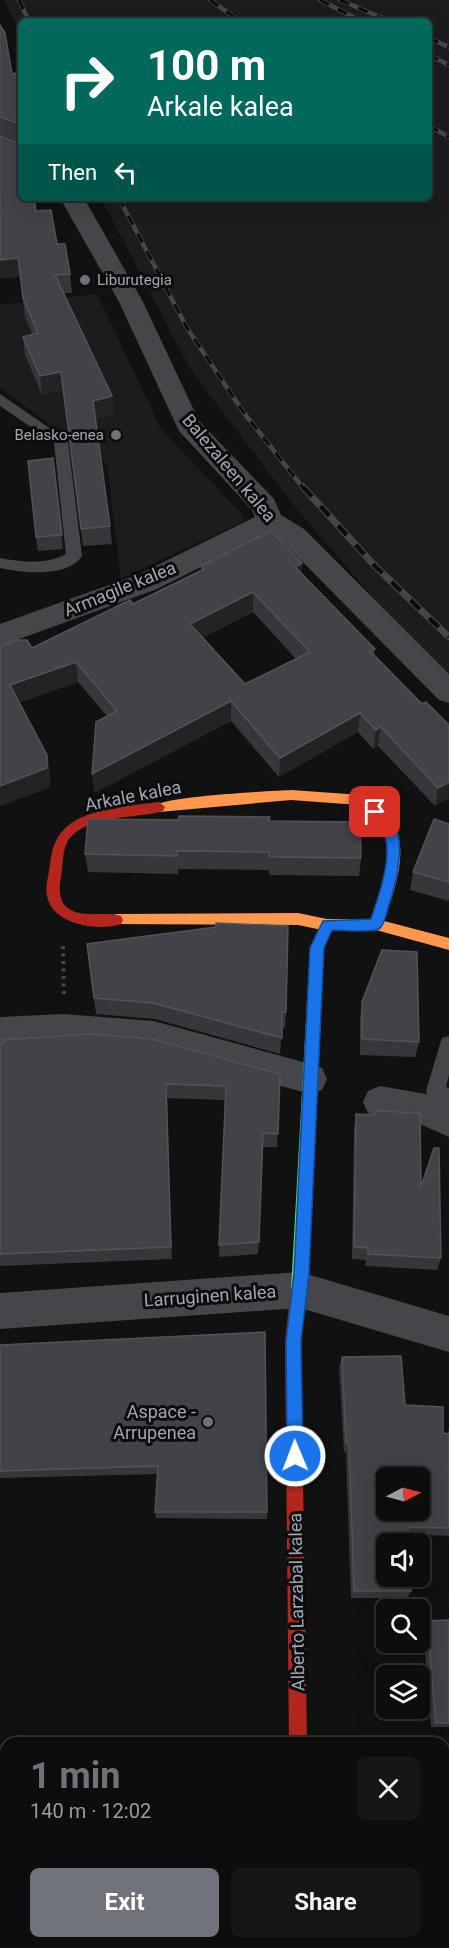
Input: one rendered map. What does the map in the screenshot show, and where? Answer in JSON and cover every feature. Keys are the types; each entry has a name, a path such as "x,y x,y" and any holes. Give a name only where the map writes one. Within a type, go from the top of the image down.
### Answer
{"street":[{"name":"Balezaleen kalea","path":"74,201 131,302 188,425 264,506 270,520 294,536 449,692"},
{"name":"Armagile kalea","path":"0,635 147,582 270,520"},
{"name":"Arkale kalea","path":"376,924 391,879 394,851 388,824 362,800 291,795 207,801 133,811 87,821 68,832 59,842 53,896 57,906 72,917 89,920 298,919 327,925 376,924 449,944"},
{"name":"Alberto Larzabal kalea","path":"298,1737 293,1341 300,1290 317,948 327,925"},
{"path":"0,1032 63,1029 154,1036 310,1079"},
{"path":"380,1102 440,1105"},
{"name":"Larruginen kalea","path":"0,1311 300,1290 449,1334"}],"lane":[{"path":"0,399 61,441 75,556 63,564 26,569 0,563"},
{"path":"440,1105 449,1044"}],"path":[{"path":"63,954 64,975"}],"shaded area":[{"path":"4,0 449,0 449,674 411,641 299,512 190,369 103,201 432,201 432,18 18,18 18,28"},
{"name":"Belasko-enea","path":"97,294 161,429 243,515 244,521 121,579 107,465 0,388 0,305"}],"building":[{"path":"0,25 5,33 12,74 18,73 18,123 0,117"},
{"path":"0,136 18,142 18,201 34,201 36,211 51,210 57,244 65,244 70,274 55,275 112,396 93,401 110,526 81,529 61,372 40,376 23,337 38,333 23,298 18,258 0,260"},
{"path":"53,458 62,535 36,537 28,461"},
{"path":"271,531 302,563 295,567 375,649 370,651 422,704 426,702 449,725 449,782 438,788 381,727 376,730 360,713 280,758 231,701 92,774 96,722 117,711 76,662 10,685 47,755 47,768 0,786 0,646 17,640 27,640 32,648 130,600 133,604 204,569 201,566","holes":["253,592 310,652 245,684 190,624"]},
{"path":"179,816 270,817 269,821 360,822 361,858 269,857 269,852 177,851 177,856 85,854 88,819 178,820"},
{"path":"434,819 449,824 449,882 413,872"},
{"path":"216,923 288,926 286,1012 282,1012 282,1038 153,1003 94,998 87,944 216,927"},
{"path":"382,950 417,952 419,1042 362,1039 362,1002"},
{"path":"90,1034 152,1039 280,1074 278,1134 263,1133 259,1242 219,1245 226,1086 166,1084 171,1247 0,1254 0,1043 3,1043 3,1040"},
{"path":"375,1111 420,1113 421,1187 434,1148 439,1148 441,1258 368,1254 368,1248 354,1247 356,1114 374,1115"},
{"path":"265,1332 267,1512 155,1512 158,1466 0,1471 0,1345"},
{"path":"401,1356 405,1405 443,1407 443,1433 449,1434 449,1528 408,1527 408,1533 376,1533 376,1587 411,1587 411,1591 354,1591 349,1443 346,1443 342,1357"},
{"path":"449,1620 449,1723 436,1723 430,1653 430,1621"}],"railway":[{"path":"19,0 28,18"},
{"path":"210,0 236,18"},
{"path":"320,0 355,18"},
{"path":"340,0 382,18"},
{"path":"432,39 449,47"},
{"path":"432,56 449,65"},
{"path":"432,128 449,137"},
{"path":"121,201 187,328 244,413 304,489"},
{"path":"303,487 375,566 449,637"}],"traffic: fast":[{"path":"299,1289 317,948 327,925"}],"traffic: slow":[{"path":"159,807 291,795 362,800 388,824 394,851 391,879 376,924"},
{"path":"116,920 298,919 327,925 376,924 449,944"}],"traffic: jam":[{"path":"116,920 78,918 61,911 53,895 60,845 67,834 87,821 110,814 159,807"},
{"path":"298,1737 293,1341 299,1289"}],"place":[{"name":"Liburutegia","path":"85,280"},
{"name":"Belasko-enea","path":"116,435"},
{"name":"Aspace - Arrupenea","path":"208,1422"}],"route":[{"path":"295,1456 293,1341 301,1274 317,948 327,925 376,924 391,879 394,851 388,824 375,812"}]}
